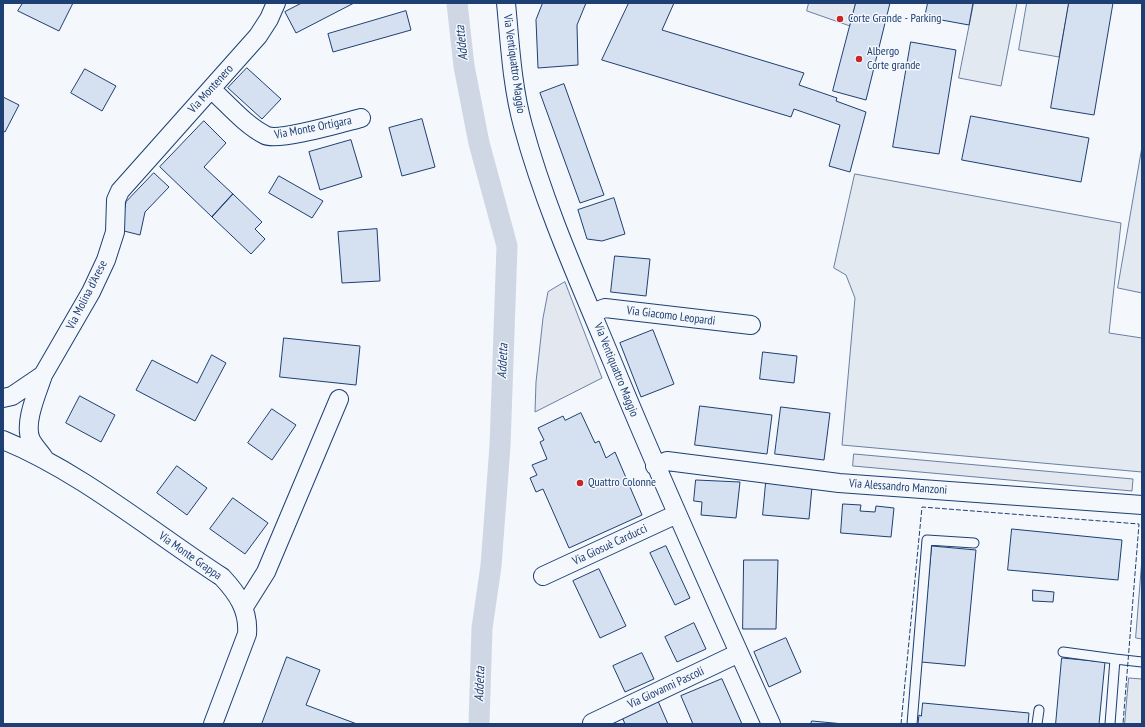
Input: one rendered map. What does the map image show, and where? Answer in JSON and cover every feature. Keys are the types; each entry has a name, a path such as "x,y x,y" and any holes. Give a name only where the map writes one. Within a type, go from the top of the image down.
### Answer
{"street":[{"name":"Via Montenero","path":"138,171 258,36 269,19 276,3"},
{"name":"Via Ventiquattro Maggio","path":"506,3 512,69 522,124 540,182 655,466 770,724"},
{"name":"Via Monte Ortigara","path":"211,89 255,129 266,136 280,137 362,118"},
{"name":"Via Molina d'Arese","path":"3,398 12,396 43,375 94,286 106,260 115,232 116,200 120,191 138,171"},
{"name":"Via Giacomo Leopardi","path":"592,313 605,308 751,325"},
{"path":"43,375 33,403 29,424 31,439 45,459"},
{"path":"244,607 266,572 339,399"},
{"path":"3,440 45,459"},
{"name":"Via Monte Grappa","path":"45,459 222,577 236,592 244,607 248,622 247,634 213,724"},
{"name":"Via Alessandro Manzoni","path":"655,466 667,461 839,483 1142,505"},
{"name":"Via Giosuè Carducci","path":"543,576 677,514"},
{"name":"Via Giovanni Pascoli","path":"592,723 739,653"}],"lane":[{"path":"912,724 927,540 974,543"},
{"path":"1063,652 1142,662"},
{"path":"1110,724 1115,659"},
{"path":"1037,724 1039,710"}],"shaded area":[{"name":"Corte Grande - Parking","path":"809,3 856,3 850,26 807,11"},
{"path":"974,3 1017,3 1001,86 959,78"},
{"path":"1027,3 1069,3 1059,57 1019,50"},
{"path":"1142,147 1142,293 1118,288"},
{"path":"855,174 1121,223 1109,333 1142,338 1142,472 842,445 855,298 846,275 834,268"},
{"path":"565,282 602,378 535,412 536,382 543,318 548,292"},
{"path":"854,454 1133,479 1132,491 853,466"},
{"path":"1142,559 1142,639 1136,638"},
{"path":"1129,678 1142,679 1142,724 1125,724"}],"building":[{"path":"23,3 73,3 59,31 18,11"},
{"path":"302,3 354,3 296,33 285,12"},
{"path":"543,3 586,3 577,25 578,65 538,68 536,20"},
{"path":"629,3 674,3 662,30 804,73 799,85 837,98 836,101 866,112 850,172 829,166 840,125 794,109 791,117 602,60"},
{"name":"Albergo Corte grande","path":"856,3 890,3 866,100 833,91"},
{"path":"928,3 973,3 969,25 925,17"},
{"path":"1069,3 1113,3 1094,115 1051,108"},
{"path":"406,11 411,30 333,52 328,34"},
{"path":"911,42 956,50 939,154 893,147"},
{"path":"247,68 281,99 262,119 228,88"},
{"path":"85,69 116,86 102,111 71,93"},
{"path":"564,84 604,195 580,203 540,93"},
{"path":"3,97 19,105 5,132 3,131"},
{"path":"971,116 1089,138 1081,182 962,160"},
{"path":"422,119 435,167 402,176 389,128"},
{"path":"204,121 226,143 204,167 233,194 212,217 160,167"},
{"path":"351,140 362,177 320,190 309,152"},
{"path":"154,173 169,187 145,212 140,235 120,230 126,202"},
{"path":"279,176 323,201 312,218 269,193"},
{"path":"233,194 262,222 255,229 265,239 251,254 212,217"},
{"path":"614,198 625,234 602,241 587,239 578,210"},
{"path":"377,229 380,281 342,283 338,232"},
{"path":"615,256 650,259 646,296 611,292"},
{"path":"653,330 674,384 641,397 620,343"},
{"path":"284,338 360,346 356,385 280,377"},
{"path":"763,352 797,356 794,383 760,379"},
{"path":"212,355 226,363 195,421 136,390 152,360 197,383"},
{"path":"80,396 115,415 101,442 66,423"},
{"path":"700,406 772,415 767,454 695,445"},
{"path":"781,407 830,413 824,460 775,454"},
{"path":"272,409 296,425 272,460 248,443"},
{"name":"Quattro Colonne","path":"581,413 595,443 599,441 606,458 615,452 642,515 569,548 543,489 536,492 530,478 537,475 532,465 547,459 540,442 544,440 538,428 563,416 565,420"},
{"path":"177,466 207,488 187,515 157,493"},
{"path":"696,480 740,482 736,518 701,515 702,502 694,501"},
{"path":"766,483 812,487 809,519 763,515"},
{"path":"233,498 268,523 245,554 210,529"},
{"path":"843,504 861,505 860,511 875,512 876,506 894,508 891,537 841,533"},
{"path":"1012,529 1122,540 1118,580 1008,570"},
{"path":"666,546 690,598 675,605 650,553"},
{"path":"932,546 976,550 965,666 921,662"},
{"path":"744,560 778,560 776,629 743,629"},
{"path":"599,569 626,626 600,638 573,581"},
{"path":"1033,590 1054,592 1053,602 1033,601"},
{"path":"694,623 706,649 677,662 665,637"},
{"path":"786,638 801,672 769,687 754,652"},
{"path":"642,653 654,679 625,692 613,666"},
{"path":"287,657 320,670 306,705 357,724 262,724"},
{"path":"1062,658 1105,662 1099,724 1056,724"},
{"path":"722,679 742,724 693,724 681,696"},
{"path":"658,701 668,724 625,724 622,717"},
{"path":"923,703 1029,713 1028,724 918,724"},
{"path":"812,721 844,724 811,724"}],"waterway":[{"name":"Addetta","path":"457,3 464,66 479,143 507,246 500,446 491,566 482,628 479,724"}],"fence":[{"path":"901,724 922,507 1139,524 1123,724"}],"place":[{"name":"Corte Grande - Parking","path":"840,19"},
{"name":"Albergo Corte grande","path":"859,59"},
{"name":"Quattro Colonne","path":"580,483"}]}
